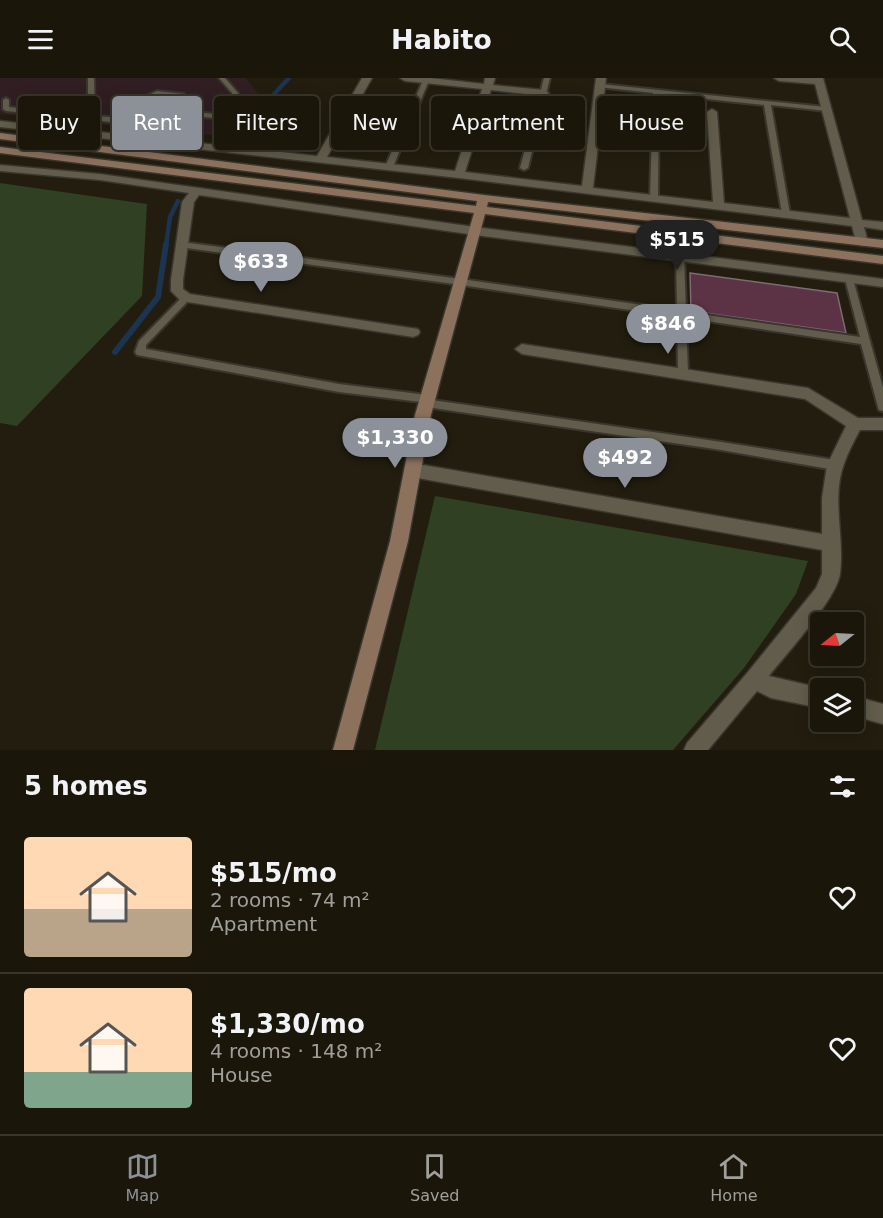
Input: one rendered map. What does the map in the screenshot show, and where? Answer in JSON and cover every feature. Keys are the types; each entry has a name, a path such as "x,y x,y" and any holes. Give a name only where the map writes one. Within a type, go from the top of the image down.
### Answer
{"street":[{"path":"321,159 367,78"},
{"path":"405,78 488,83 544,93"},
{"path":"778,78 818,80 862,242"},
{"path":"587,190 600,82"},
{"path":"459,175 488,83"},
{"path":"712,112 719,206"},
{"path":"0,124 112,136"},
{"path":"0,136 883,260"},
{"path":"202,146 883,226"},
{"path":"0,150 483,204 883,244"},
{"path":"0,168 100,177 475,231 883,284"},
{"path":"196,191 188,202 177,291 186,298 413,332"},
{"path":"343,750 399,540 427,401 483,204"},
{"path":"522,349 807,394 855,424 883,424"},
{"path":"694,750 755,679 822,594 831,575 830,498 835,465 855,424"},
{"path":"412,470 832,544"},
{"path":"755,679 771,688 810,696"},
{"path":"864,708 883,714"}],"lane":[{"path":"91,78 91,96"},
{"path":"202,116 226,117 235,105 235,93 222,78"},
{"path":"524,168 547,78"},
{"path":"389,167 427,79"},
{"path":"600,82 656,91 826,109"},
{"path":"654,198 656,91"},
{"path":"147,96 167,92 184,96"},
{"path":"6,100 6,109 18,110"},
{"path":"767,103 786,214"},
{"path":"182,245 461,282 865,342"},
{"path":"680,256 683,373"},
{"path":"849,279 883,407"},
{"path":"186,298 142,344 140,352 339,388 835,465"}],"shaded area":[{"path":"0,78 246,78 260,96 214,96 214,136 202,134 202,96 112,96 112,125 100,124 100,96 18,96 18,116 0,114"}],"green space":[{"path":"0,183 147,204 142,296 17,426 0,423"},
{"path":"435,496 808,561 796,594 744,668 673,750 375,750"}],"building":[{"path":"690,273 837,293 846,333 691,311"}],"waterway":[{"path":"272,96 289,78"},
{"path":"166,246 170,217 178,201"},
{"path":"115,352 158,297 166,244"}]}
